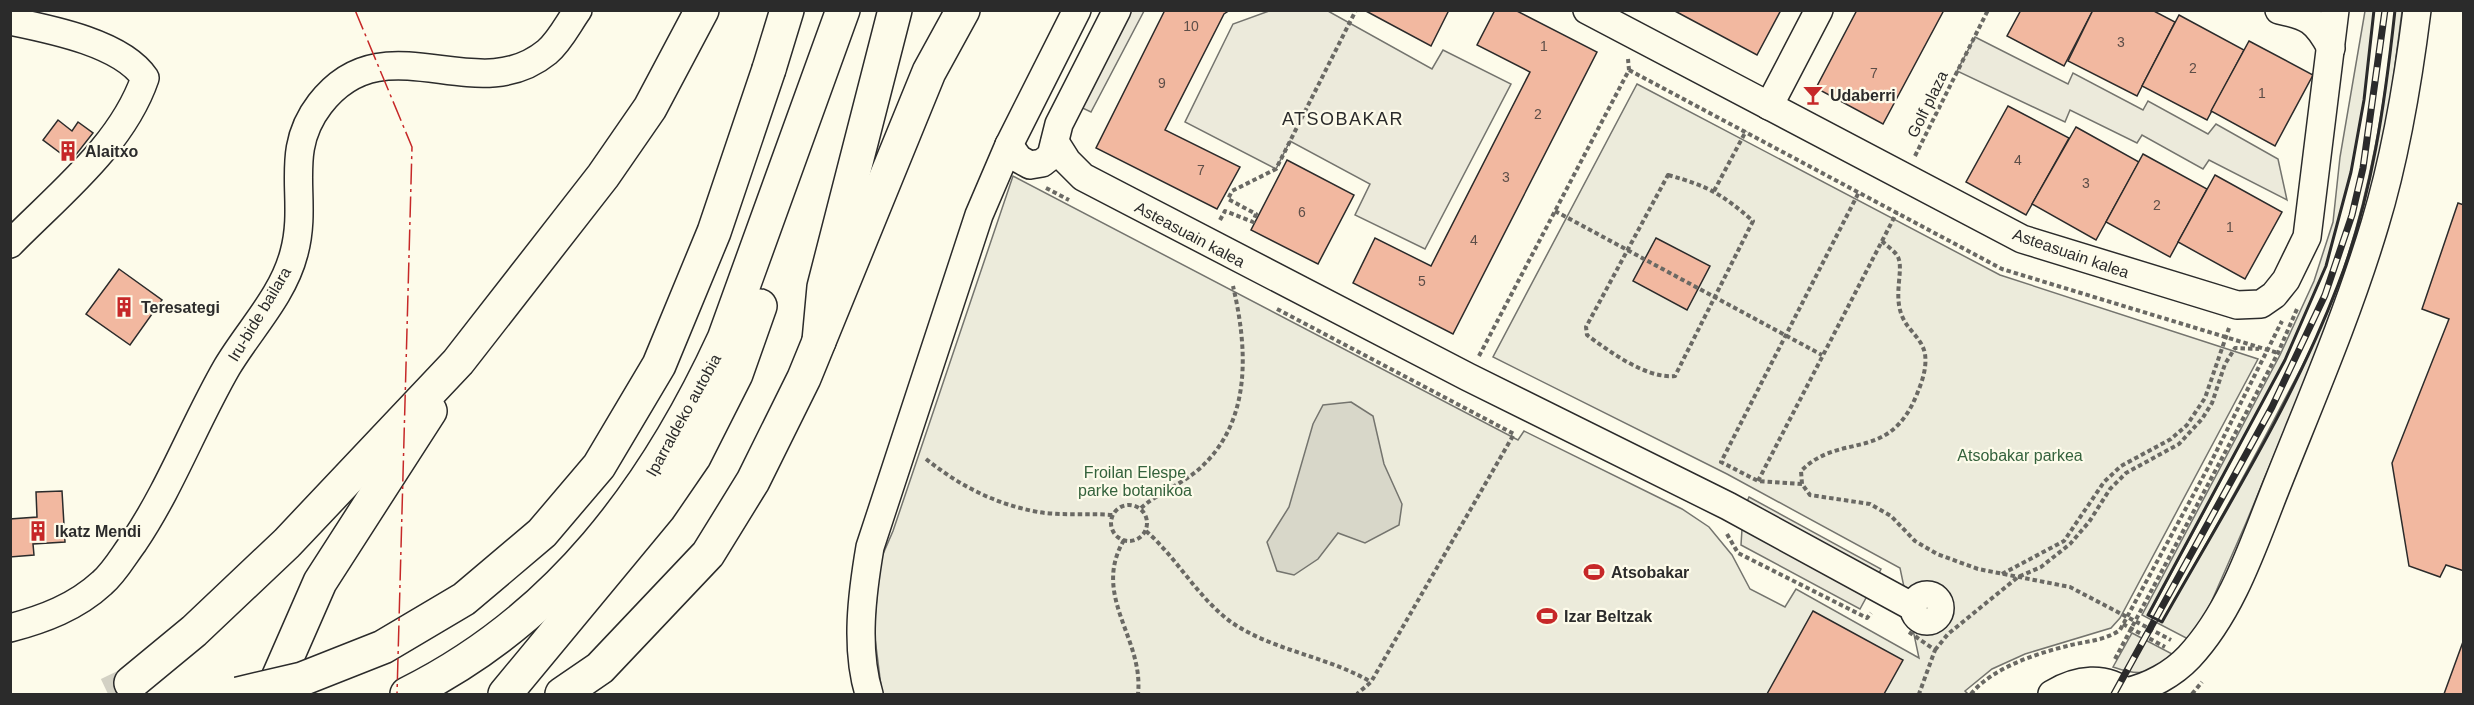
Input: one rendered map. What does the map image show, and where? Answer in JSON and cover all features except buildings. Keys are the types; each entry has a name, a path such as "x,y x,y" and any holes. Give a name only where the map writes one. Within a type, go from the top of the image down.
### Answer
{"main road":[{"path":"131,683 195,631 287,543 458,362 610,166 650,108 702,10"},
{"path":"238,694 302,679 383,647 464,599 542,533 599,466 659,365 714,232 787,10"},
{"path":"514,683 659,508 694,457 736,374 785,232 845,10"},
{"name":"Iparraldeko autobia","path":"407,694 478,652 560,584 602,539 640,491 700,391 724,339 845,10"},
{"path":"819,341 824,287 895,10"},
{"path":"562,694 600,668 708,554 753,481 804,378 929,72 963,10"},
{"path":"271,694 320,582 417,434 458,362"}],"street":[{"name":"Iru-bide bailara","path":"10,628 76,604 104,582 149,518 228,366 282,282 294,255 300,220 297,156 303,129 320,103 343,80 363,69 387,65 416,66 498,74 521,67 546,52 578,10"},
{"path":"869,694 863,652 862,595 870,547 979,215 1009,145 1077,10"},
{"path":"1009,145 1019,159 1030,165 1042,163 1051,156 1059,124 1117,10"},
{"name":"Asteasuain kalea","path":"1587,10 1905,176 2022,240 2237,305 2261,304 2274,295 2286,279 2307,237 2335,10"},
{"path":"1769,106 1819,10"},
{"path":"2279,10 2308,13 2331,48"},
{"path":"2052,694 2069,684 2089,680 2109,683 2127,693 2157,681 2188,659 2211,630 2237,581 2321,375 2373,232 2397,134 2417,10"},
{"path":"10,21 65,33 111,52 137,66 145,78 138,96 99,154 10,244"},
{"name":"Asteasuain kalea","path":"1055,142 1067,161 1083,177 1468,377 1728,506 1907,617"}],"path":[{"path":"1229,225 1220,220 1225,211 1253,222 1256,214 1228,199 1232,191 1276,169 1356,10"},
{"name":"Golf plaza","path":"1905,176 1988,10"},
{"path":"1454,402 1629,70 1626,46 1632,34"},
{"path":"1714,191 1746,131"},
{"path":"1668,175 1705,185 1753,221 1675,376 1639,367 1615,356 1587,335 1586,327 1628,250 1668,175"},
{"path":"1040,185 1071,201"},
{"path":"1802,484 1758,481 1721,462 1859,192"},
{"path":"1555,211 1822,355"},
{"path":"1758,481 1897,212"},
{"path":"1882,241 1898,256 1900,267 1896,296 1909,330 1920,340 1925,356 1924,377 1912,406 1899,426 1870,444 1820,455 1801,471 1802,484 1810,495 1870,504 1891,516 1915,541 1958,563 2070,587 2137,620"},
{"path":"1223,281 1244,292"},
{"path":"1141,508 1158,494 1197,471 1216,451 1232,426 1241,396 1244,355 1241,318 1233,286"},
{"path":"2113,663 2278,353 2299,303"},
{"path":"2002,574 2064,541 2104,482 2121,466 2171,439 2187,424 2205,398 2237,305"},
{"path":"1275,308 1514,434 1371,682 1357,694"},
{"path":"1919,694 1935,650 1947,634 2018,577 2042,567 2070,544 2089,522 2110,489 2126,473 2179,444 2193,430 2212,403 2225,364 2235,348 2270,350"},
{"path":"921,456 954,482 978,494 1040,512 1113,515 1122,506 1128,504 1141,508 1147,519 1146,531 1136,540 1124,540 1114,532 1113,515"},
{"path":"1146,531 1174,559 1209,602 1230,621 1248,632 1353,672 1371,682"},
{"path":"1124,540 1115,555 1113,593 1118,615 1139,673 1138,694"},
{"path":"1738,553 1867,618 1874,609"},
{"path":"1907,617 1935,650"},
{"path":"1971,694 1979,685 1997,673 2069,645 2105,638 2114,634 2124,624"}],"green space":[{"path":"2365,11 2374,11 2364,100 2351,172 2326,266 2285,360 2149,615 2162,622 2265,437 2311,348 2333,299 2350,249 2368,182 2381,114 2395,11 2402,11 2389,112 2362,232 2325,332 2246,523 2210,605 2190,640 2142,615 2280,355 2314,281 2333,222 2340,157"},
{"path":"1637,84 2000,275 2258,359 2120,618 2111,628 2025,654 1992,669 1965,691 1968,694 882,694 874,630 880,561 893,531 1013,176 1518,440 1524,431 1682,509 1709,527 1732,555 1750,589 1785,607 1796,589 1919,658 1900,568 1727,474 1493,357"},
{"path":"2132,633 2176,656 2146,672 2132,672 2113,667"}],"shaded area":[{"path":"1125,11 1144,11 1091,112 1076,105"},
{"path":"1269,11 1328,11 1432,69 1443,50 1511,84 1425,249 1355,215 1370,184 1290,141 1276,169 1185,122 1233,24"},
{"path":"1975,37 2068,84 2073,73 2143,110 2148,101 2208,134 2216,124 2278,159 2287,200 2209,160 2203,169 2142,135 2137,143 2070,110 2065,122 1957,71"},
{"path":"1351,402 1373,416 1384,464 1402,504 1399,525 1365,543 1338,533 1318,559 1294,575 1277,571 1267,542 1289,507 1313,424 1323,405"},
{"path":"1749,497 1881,569 1878,575 1746,504"},
{"path":"1742,529 1867,596 1860,609 1741,545"}],"tunnel":[{"path":"108,694 131,683"}],"railway":[{"path":"2114,694 2272,407 2325,295 2352,215 2363,168 2385,10"}],"wall":[{"path":"2374,10 2364,100 2351,172 2326,266 2285,360 2148,615 2162,622 2279,414 2320,329 2338,285 2360,218 2376,150 2395,10"}],"power":[{"path":"355,10 412,147 397,694"}],"place":[{"name":"Udaberri","path":"1813,95"},
{"name":"Alaitxo","path":"68,151"},
{"name":"Teresategi","path":"124,307"},
{"name":"Ikatz Mendi","path":"38,531"},
{"name":"Atsobakar","path":"1594,572"},
{"name":"Izar Beltzak","path":"1547,616"}],"district":[{"name":"ATSOBAKAR","path":"1343,119"}],"park label":[{"name":"Atsobakar parkea","path":"2020,455"},
{"name":"Froilan Elespe parke botanikoa","path":"1135,481"}]}
